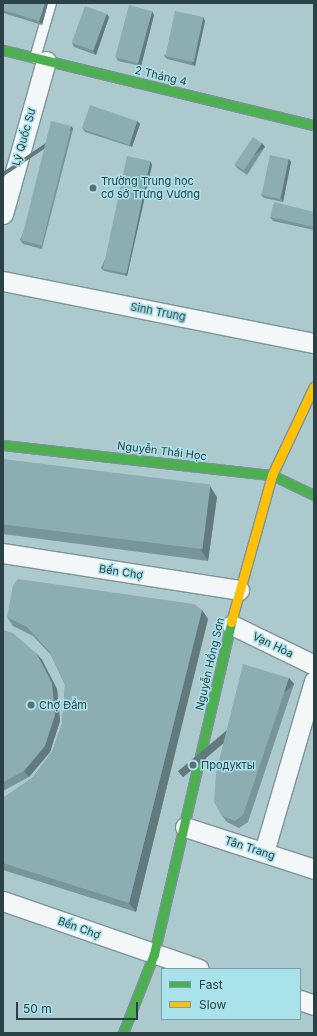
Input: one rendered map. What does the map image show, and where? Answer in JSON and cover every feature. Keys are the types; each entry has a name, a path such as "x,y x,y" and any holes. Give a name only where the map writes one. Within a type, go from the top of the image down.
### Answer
{"street":[{"name":"2 Tháng 4","path":"3,50 313,122"},
{"name":"Lý Quốc Sư","path":"3,214 40,59"},
{"name":"Sinh Trung","path":"3,281 314,343"},
{"name":"Nguyễn Hồng Sơn","path":"125,1032 154,954 185,827 239,590 272,475 314,386"},
{"name":"Nguyễn Thái Học","path":"3,445 272,475 314,495"},
{"name":"Bến Chợ","path":"3,553 239,590"},
{"name":"Vạn Hòa","path":"232,625 314,665"},
{"path":"264,852 314,681"},
{"name":"Tân Trang","path":"185,827 314,869"},
{"name":"Bến Chợ","path":"3,901 196,968"},
{"path":"301,1000 314,1005"}],"lane":[{"path":"40,59 51,3"}],"building":[{"path":"3,3 45,3 39,21 3,10"},
{"path":"129,5 152,11 138,63 115,57"},
{"path":"85,6 107,14 93,51 72,43"},
{"path":"175,11 203,17 194,62 165,56"},
{"path":"90,105 137,121 129,145 82,129"},
{"path":"51,121 71,126 42,245 21,240"},
{"path":"253,137 262,143 244,171 235,164"},
{"path":"270,155 289,159 280,199 261,195"},
{"path":"127,156 150,161 127,273 103,268"},
{"path":"274,202 314,212 314,227 270,217"},
{"path":"3,459 210,484 203,549 3,524"},
{"path":"18,579 194,604 202,610 129,903 3,863 3,798 32,778 52,752 62,724 65,685 49,651 27,627 7,617 13,585"},
{"name":"Chợ Đầm","path":"3,630 13,633 37,654 52,683 55,715 45,746 24,771 3,782"},
{"path":"243,664 289,678 243,815 235,821 222,816 214,802 216,773"}],"traffic: fast":[{"path":"3,50 314,125"},
{"path":"3,445 272,475 314,495"},
{"path":"123,1033 154,954 231,622"}],"traffic: slow":[{"path":"231,622 272,475 314,386"}],"place":[{"name":"Trường Trung học cơ sở Trưng Vương","path":"93,188"},
{"name":"Chợ Đầm","path":"31,705"},
{"name":"Продукты","path":"193,765"}]}
